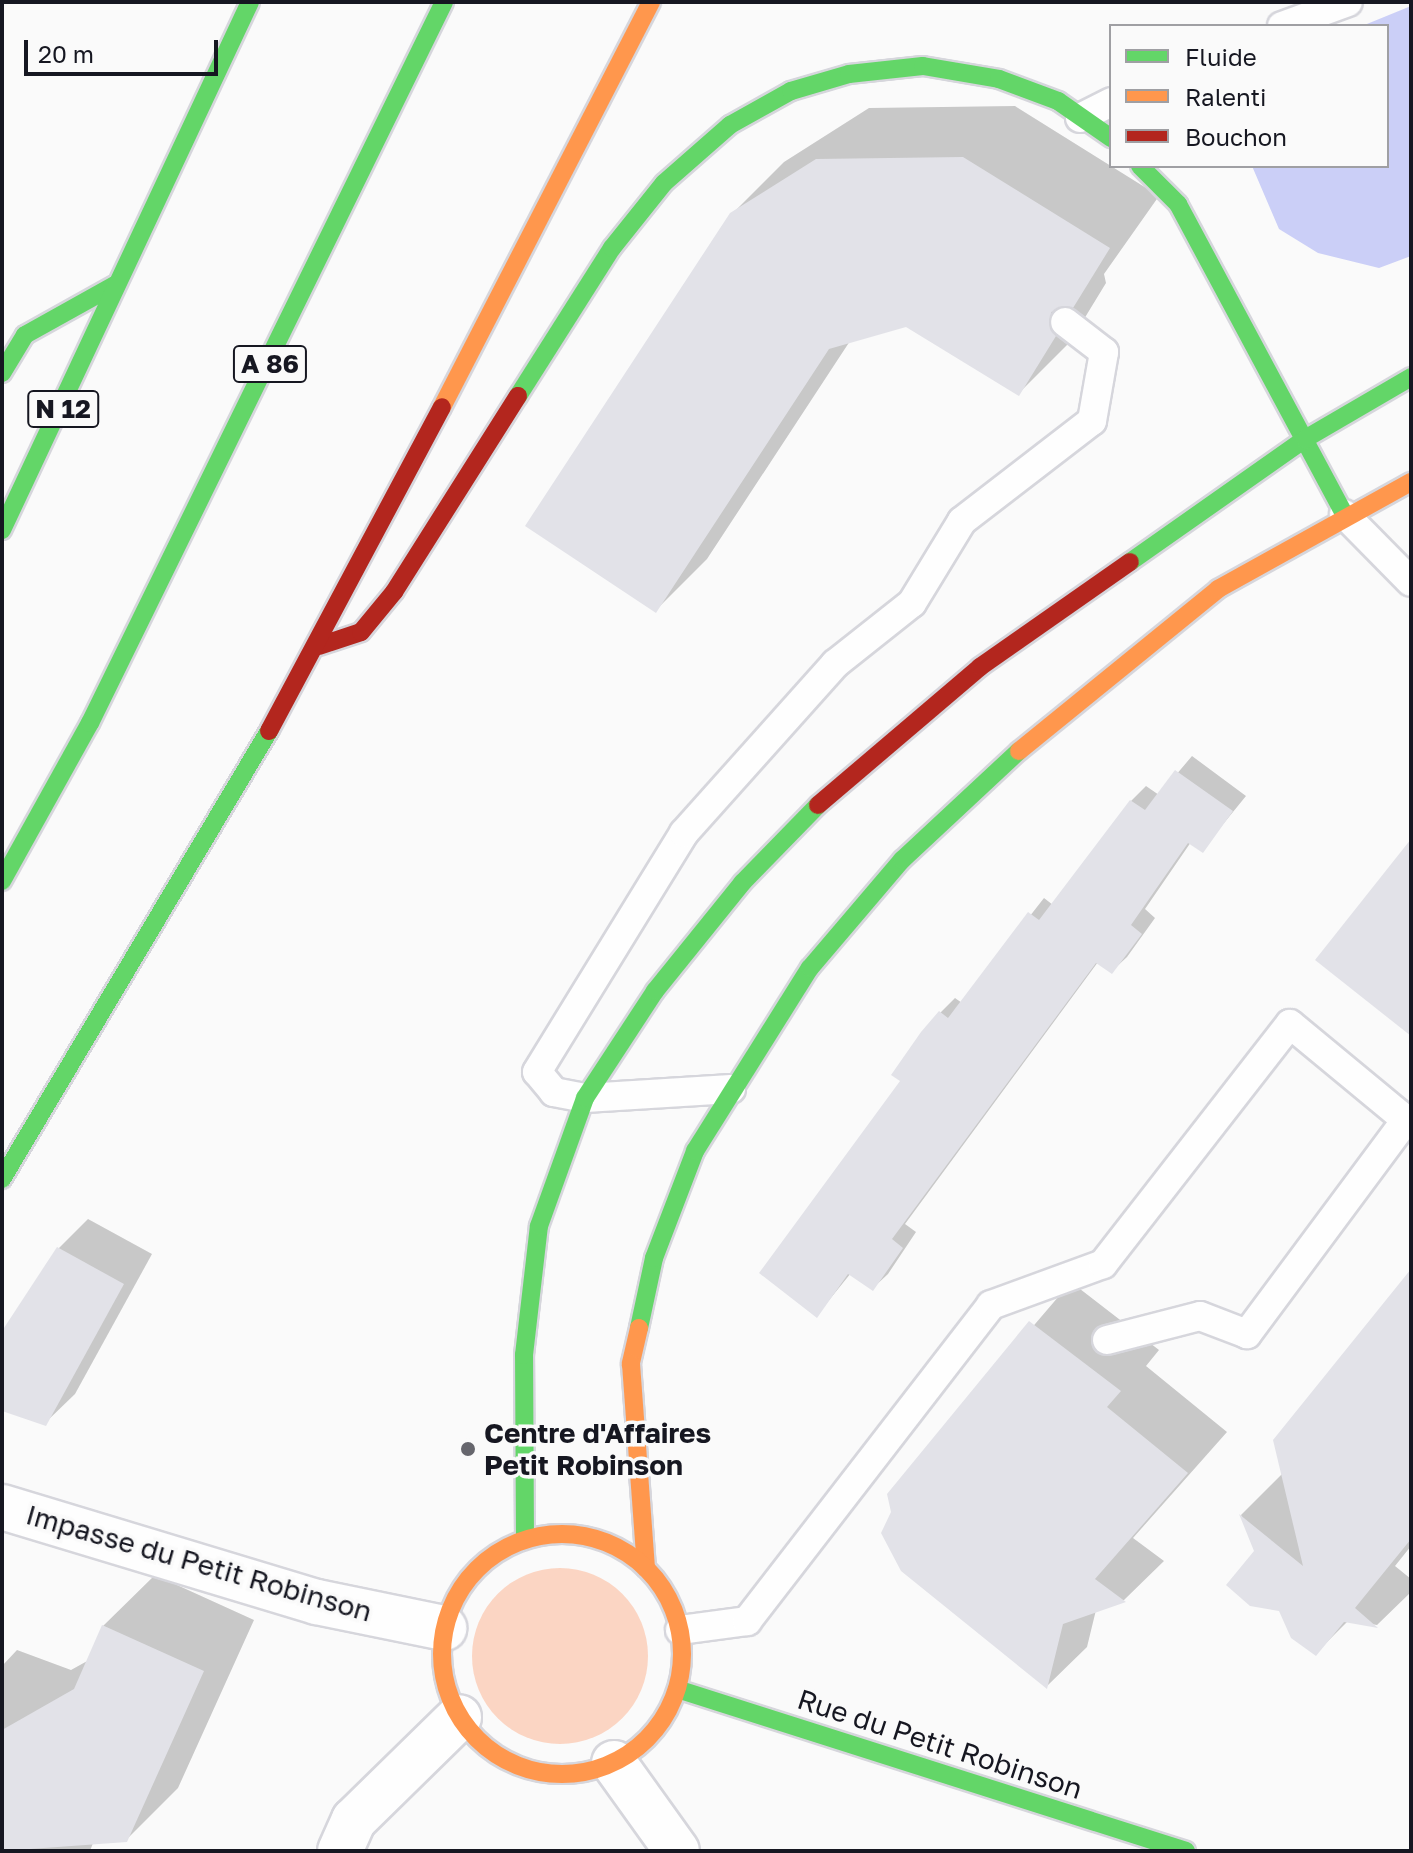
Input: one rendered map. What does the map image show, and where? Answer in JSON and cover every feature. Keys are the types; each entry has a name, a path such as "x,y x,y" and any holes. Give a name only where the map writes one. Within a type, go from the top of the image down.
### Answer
{"main road":[{"path":"2,373 25,335 115,285 250,2"},
{"name":"A 86","path":"2,881 90,723 444,2"},
{"path":"2,1179 319,646 651,2"},
{"path":"319,646 361,632 394,592 612,248 664,183 730,125 791,91 849,74 923,66 999,79 1058,101 1109,137"},
{"path":"1142,168 1178,204 1344,514"},
{"name":"N 12","path":"2,530 93,348 115,285"},
{"path":"525,1539 524,1355 539,1226 585,1098 664,979 742,883 822,801 980,667 1305,439 1411,377"},
{"path":"646,1568 589,1537 525,1539 481,1564 444,1628 446,1690 459,1717 481,1745 545,1774 614,1763 653,1732 677,1689 680,1630 646,1568 631,1364 654,1258 695,1151 731,1089 810,968 913,849 1035,736 1218,589 1344,514 1411,482"},
{"name":"Rue du Petit Robinson","path":"677,1689 1186,1851"}],"street":[{"name":"Impasse du Petit Robinson","path":"2,1507 317,1602 444,1628"},
{"path":"340,1851 354,1820 459,1717"},
{"path":"614,1763 677,1851"}],"lane":[{"path":"1288,24 1348,2"},
{"path":"1080,118 1109,103"},
{"path":"731,1089 585,1098 554,1092 537,1072 684,833 835,664 912,603 962,521 1092,421 1104,352 1065,322"},
{"path":"1344,514 1411,582"},
{"path":"680,1630 747,1621 991,1305 1103,1264 1290,1024 1406,1120 1247,1334 1200,1316 1107,1340"}],"shaded area":[{"path":"560,1568 594,1575 622,1594 641,1622 648,1656 641,1690 622,1718 594,1737 560,1744 526,1737 498,1718 479,1690 472,1656 479,1622 498,1594 526,1575"}],"water":[{"path":"1411,6 1411,256 1379,268 1318,253 1279,229 1253,168 1389,168 1389,24 1367,24"}],"building":[{"path":"963,157 1110,248 1073,308 1051,312 1056,336 1019,396 906,327 829,349 656,613 525,526 730,213 816,159"},
{"path":"1175,770 1233,811 1203,853 1188,843 1131,925 1142,934 1112,974 1096,963 892,1239 903,1248 873,1291 848,1274 817,1318 759,1273 900,1081 891,1075 921,1032 939,1011 948,1018 1028,912 1039,920 1130,800 1145,810"},
{"path":"1411,839 1411,1036 1315,960"},
{"path":"57,1247 124,1284 46,1426 2,1411 2,1331"},
{"path":"1411,1269 1411,1539 1355,1608 1378,1628 1344,1622 1316,1656 1291,1638 1279,1611 1250,1606 1226,1585 1254,1551 1239,1514 1303,1566 1273,1440"},
{"path":"1029,1321 1121,1391 1107,1407 1188,1473 1095,1579 1126,1602 1063,1624 1047,1689 901,1571 881,1533 891,1512 887,1494"},
{"path":"102,1625 204,1671 127,1842 2,1851 2,1730 74,1689"}],"traffic: fast":[{"path":"2,530 250,2"},
{"path":"2,881 90,723 444,2"},
{"path":"518,396 612,248 664,183 730,125 791,91 849,74 923,66 999,79 1058,101 1109,137"},
{"path":"1142,168 1178,204 1344,514"},
{"path":"2,373 25,335 115,285"},
{"path":"1130,562 1305,439 1411,377"},
{"path":"2,1179 269,731"},
{"path":"639,1328 654,1258 695,1151 810,968 902,860 1019,751"},
{"path":"525,1539 524,1355 539,1226 585,1098 655,991 742,883 818,805"},
{"path":"677,1689 1186,1851"}],"traffic: slow":[{"path":"442,407 651,2"},
{"path":"1019,751 1218,589 1411,482"},
{"path":"639,1328 631,1364 646,1568"},
{"path":"562,1534 585,1536 608,1543 629,1554 647,1569 662,1587 673,1608 680,1631 682,1654 680,1677 673,1700 662,1721 647,1739 629,1754 608,1765 585,1772 562,1774 539,1772 516,1765 495,1754 477,1739 462,1721 451,1700 444,1677 442,1654 444,1631 451,1608 462,1587 477,1569 495,1554 516,1543 539,1536 562,1534"}],"traffic: jam":[{"path":"319,646 361,632 394,592 518,396"},
{"path":"269,731 442,407"},
{"path":"818,805 980,667 1130,562"}],"place":[{"name":"Centre d'Affaires Petit Robinson","path":"468,1449"}]}
